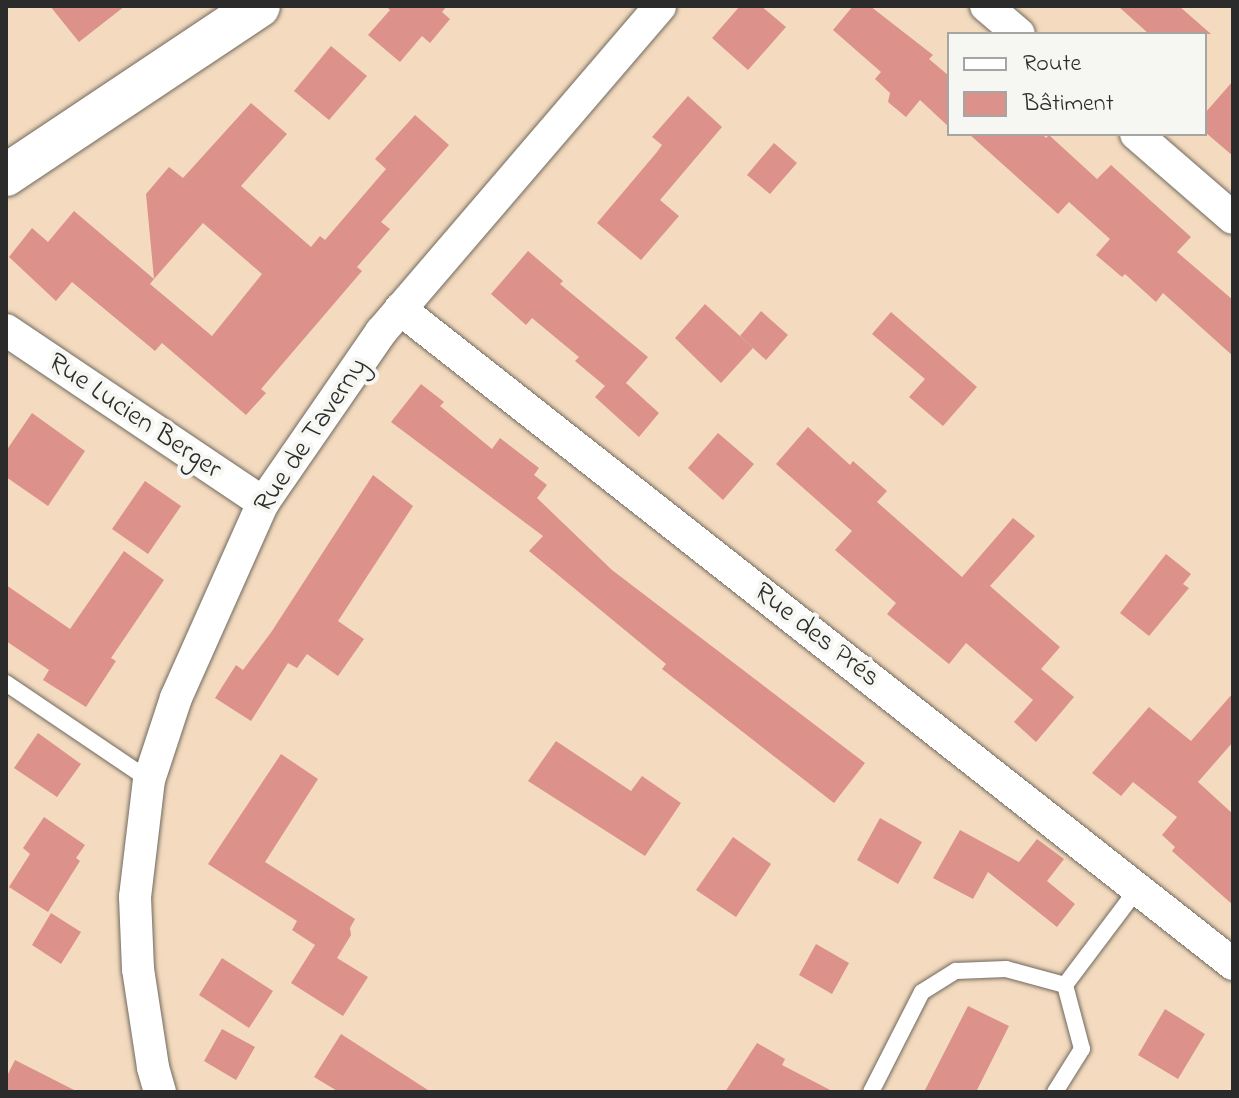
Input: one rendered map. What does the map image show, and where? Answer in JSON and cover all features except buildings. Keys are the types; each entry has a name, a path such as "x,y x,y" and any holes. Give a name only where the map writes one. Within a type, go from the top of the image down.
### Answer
{"street":[{"path":"6,175 259,6"},
{"name":"Rue de Taverny","path":"160,1092 153,1067 138,969 135,897 149,780 176,698 263,503 400,309 660,6"},
{"path":"986,6 1017,32"},
{"path":"1138,136 1233,218"},
{"name":"Rue des Prés","path":"400,309 1233,964"},
{"name":"Rue Lucien Berger","path":"6,330 263,503"}],"lane":[{"path":"6,683 149,780"},
{"path":"1065,985 1138,888"},
{"path":"871,1092 922,992 956,971 1006,969 1065,985"},
{"path":"1055,1092 1082,1049 1065,985"}]}
